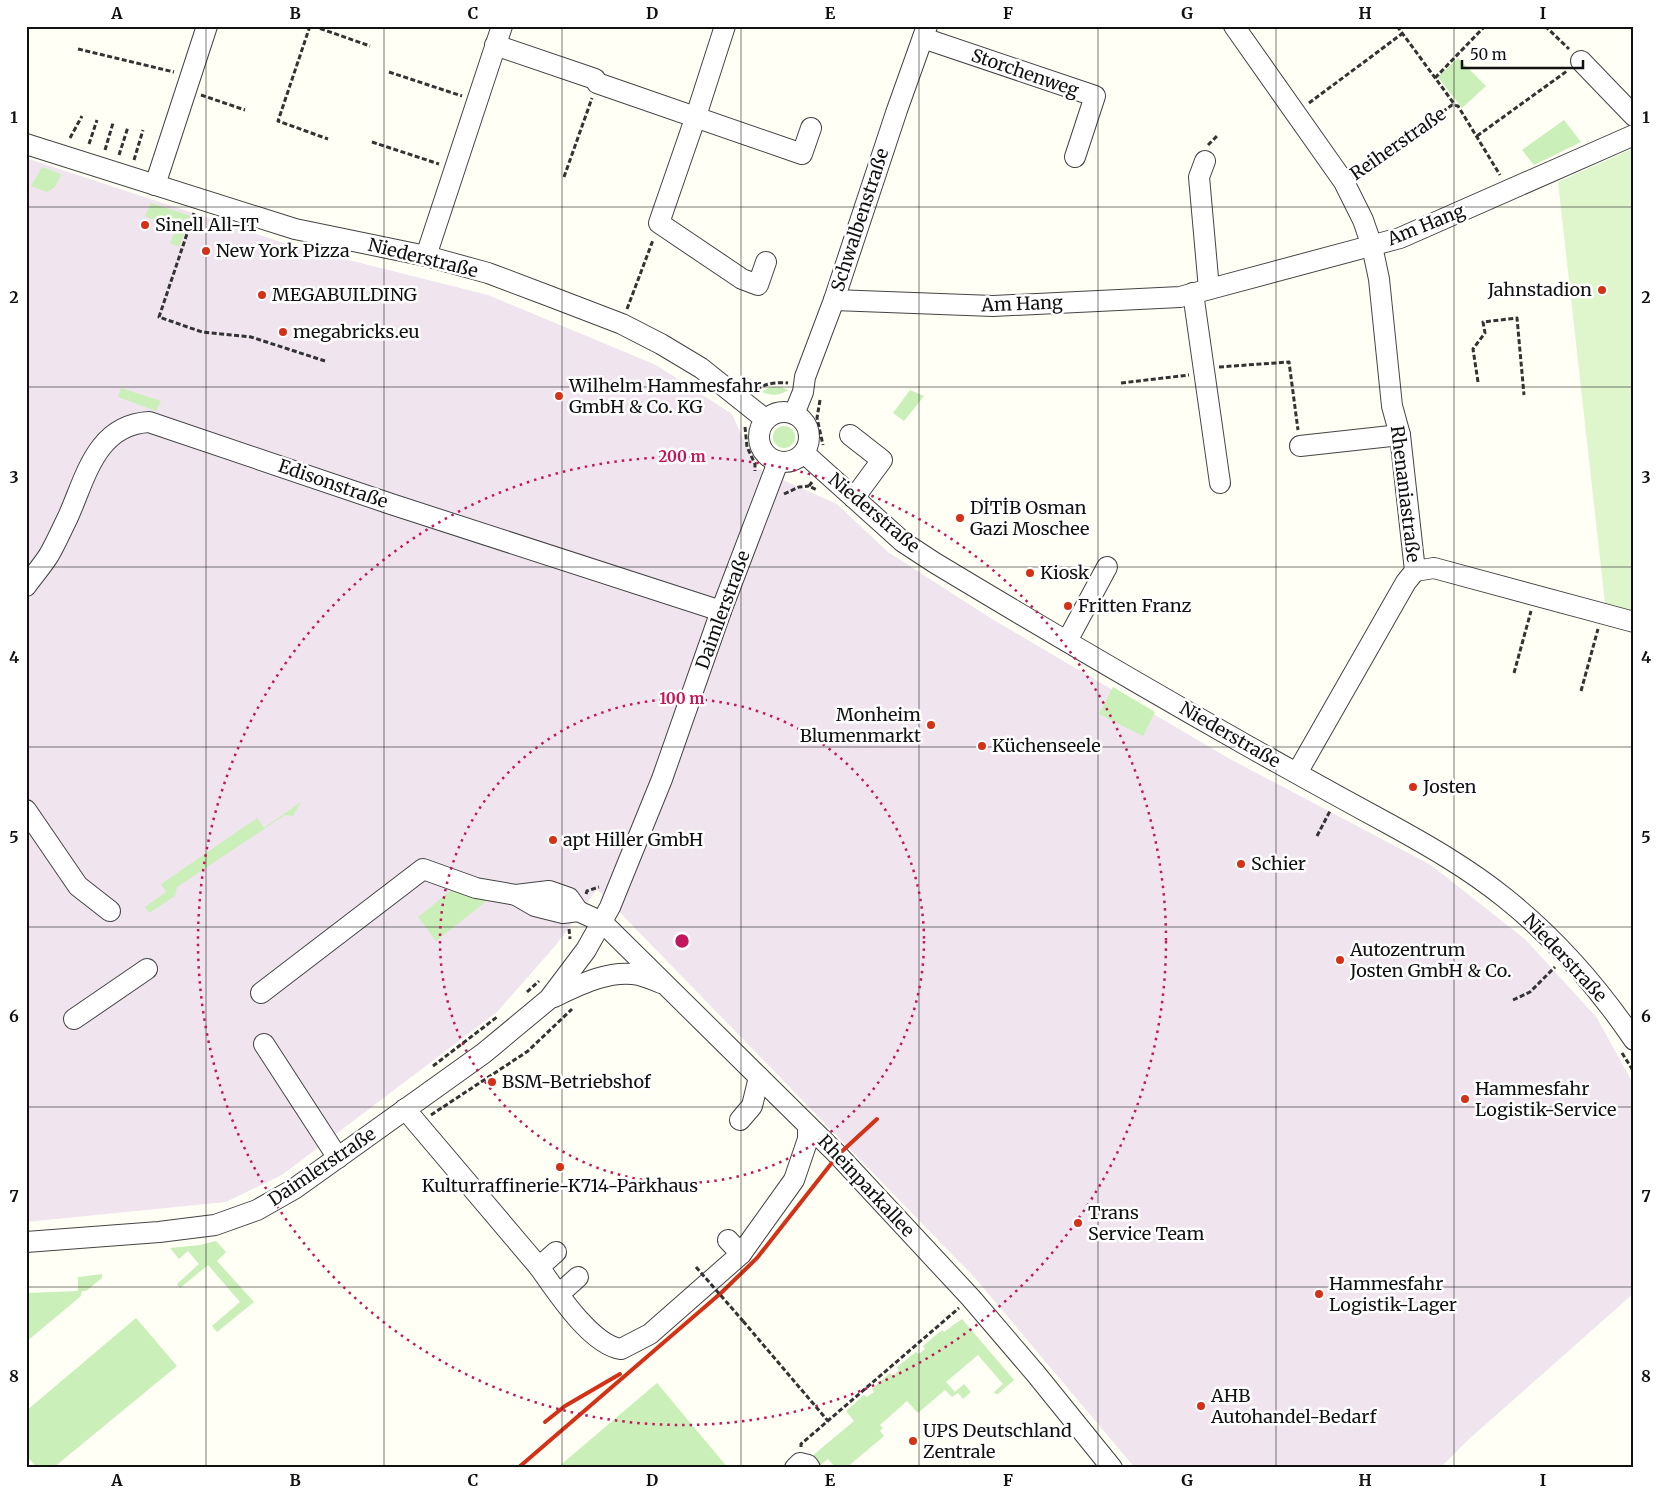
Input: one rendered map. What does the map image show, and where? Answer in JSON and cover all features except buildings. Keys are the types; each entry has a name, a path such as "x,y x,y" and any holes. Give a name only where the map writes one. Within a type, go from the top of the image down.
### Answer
{"street":[{"path":"155,185 208,26"},
{"path":"426,256 502,26"},
{"path":"724,26 696,116 658,223 742,279 758,285 766,262"},
{"name":"Reiherstraße","path":"1239,28 1294,113 1344,182 1372,246"},
{"name":"Storchenweg","path":"925,32 1095,96 1075,157"},
{"name":"Schwalbenstraße","path":"794,414 803,392 805,377 834,300 925,32"},
{"path":"495,45 802,154 811,128"},
{"path":"1581,61 1634,116"},
{"name":"Am Hang","path":"834,300 993,306 1166,298 1201,291 1400,238 1634,135"},
{"name":"Niederstraße","path":"26,144 155,185 194,210 426,256 488,274 622,324 662,344 701,368 766,419"},
{"path":"1205,162 1199,177 1204,371 1220,483"},
{"name":"Rhenaniastraße","path":"1297,773 1406,582 1415,571 1400,435 1392,406 1379,279 1372,246"},
{"path":"779,412 794,414 801,418 808,431 808,446 800,457 790,462 778,462 764,452 758,435 760,427 766,419 779,412"},
{"name":"Edisonstraße","path":"26,586 50,554 95,455 108,439 124,426 149,422 400,507 721,611"},
{"path":"850,435 882,460 854,498"},
{"path":"1300,446 1400,435"},
{"name":"Niederstraße","path":"804,453 903,542 935,563 1067,641 1426,845 1470,873 1533,922 1566,955 1613,1010 1626,1044"},
{"name":"Daimlerstraße","path":"550,999 578,945 602,922 610,907 662,779 721,611 778,462"},
{"path":"1067,641 1108,567"},
{"path":"1415,571 1434,568 1634,622"},
{"path":"26,810 78,886 110,911"},
{"path":"261,993 423,869 476,888 516,895 535,906 563,913 578,911 602,922"},
{"name":"Rheinparkallee","path":"602,922 838,1155 971,1298 1036,1374 1112,1468"},
{"path":"74,1019 147,969"},
{"name":"Daimlerstraße","path":"26,1242 215,1226 257,1210 294,1189 484,1053 550,999 596,979 617,974 638,975 663,984"},
{"path":"264,1044 338,1158"},
{"path":"740,1120 752,1106 758,1077"},
{"path":"405,1109 539,1267 588,1329 607,1344 621,1348 650,1334 734,1247 794,1180 808,1139 808,1126"},
{"path":"539,1267 556,1252"},
{"path":"559,1294 578,1277"}],"path":[{"path":"328,139 278,121 311,26 370,46"},
{"path":"1397,26 1456,105 1509,190"},
{"path":"1435,78 1485,26"},
{"path":"1476,136 1581,61 1545,26"},
{"path":"1294,113 1403,33"},
{"path":"78,49 189,83 245,110"},
{"path":"389,72 477,101"},
{"path":"564,178 598,83"},
{"name":"Reiherstraße","path":"1344,182 1456,105"},
{"path":"70,138 82,116"},
{"path":"89,144 97,120"},
{"path":"104,150 113,123"},
{"path":"120,155 128,127"},
{"path":"134,160 143,130"},
{"path":"372,142 454,169"},
{"path":"194,210 159,317 202,332 252,337 325,361"},
{"path":"622,324 658,223"},
{"path":"1478,382 1473,350 1485,333 1483,322 1516,318 1524,395"},
{"path":"1121,383 1204,371 1289,362 1300,446"},
{"path":"1514,673 1535,596"},
{"path":"1581,691 1602,614"},
{"path":"1317,836 1331,810 1324,806"},
{"path":"1513,1000 1530,992 1555,967 1553,965"},
{"path":"522,997 543,977"},
{"path":"425,1120 528,1051 573,1008"},
{"path":"425,1072 500,1015"},
{"path":"1626,1044 1634,1072"},
{"path":"696,1267 828,1421"},
{"path":"801,1466 801,1444 971,1298"}],"shaded area":[{"path":"26,158 293,246 488,295 656,365 732,414 756,468 837,504 888,552 992,619 1230,759 1431,865 1526,940 1597,1018 1634,1085 1634,1293 1468,1440 1440,1468 1135,1468 975,1278 597,889 556,945 497,1012 282,1175 226,1202 26,1222"}],"green space":[{"path":"1458,58 1486,86 1462,108 1438,77"},
{"path":"1564,120 1581,142 1534,165 1522,150"},
{"name":"Jahnstadion","path":"1634,148 1634,611 1605,603 1558,182"},
{"path":"42,167 61,174 55,187 47,192 31,186"},
{"path":"151,203 191,216 179,247 170,243 176,229 145,216"},
{"path":"773,387 781,387 788,390 775,395 762,392"},
{"path":"121,388 161,401 156,411 118,397"},
{"path":"910,390 924,396 904,421 893,413"},
{"path":"784,426 792,429 795,437 792,445 784,448 776,445 773,437 776,429"},
{"path":"1113,687 1155,712 1143,736 1099,714"},
{"path":"301,802 293,816 285,815 177,887 175,896 149,913 145,907 166,892 161,884 257,818 264,828"},
{"path":"454,888 489,899 436,941 418,917"},
{"path":"216,1241 226,1252 217,1261 254,1302 217,1332 212,1326 240,1302 208,1265 180,1288 177,1284 199,1264 188,1251 179,1259 170,1248 200,1245"},
{"path":"102,1274 102,1278 86,1291 82,1291 81,1296 26,1342 26,1293 78,1291 78,1277"},
{"path":"136,1318 177,1366 53,1468 37,1468 26,1455 26,1411"},
{"path":"962,1319 1014,1380 996,1394 994,1392 1003,1384 978,1355 946,1382 955,1392 964,1384 971,1392 963,1399 958,1393 952,1397 945,1390 918,1413 907,1401 880,1425 883,1428 880,1431 884,1436 846,1468 836,1468 828,1459 819,1466 811,1457 854,1421 846,1411 864,1395 867,1397 874,1392 872,1389 890,1373 893,1376 899,1370 897,1367 916,1352 919,1354 925,1349 923,1346 942,1330 944,1332"},
{"path":"657,1383 728,1468 557,1468"}],"railway":[{"path":"518,1468 721,1293 757,1258 838,1155 877,1119"},
{"path":"545,1422 565,1406 620,1374"}],"place":[{"name":"Sinell All-IT","path":"145,225"},
{"name":"New York Pizza","path":"206,251"},
{"name":"Jahnstadion","path":"1602,290"},
{"name":"MEGABUILDING","path":"262,295"},
{"name":"megabricks.eu","path":"283,332"},
{"name":"Wilhelm Hammesfahr GmbH & Co. KG","path":"559,396"},
{"name":"DİTİB Osman Gazi Moschee","path":"960,518"},
{"name":"Kiosk","path":"1030,573"},
{"name":"Fritten Franz","path":"1068,606"},
{"name":"Monheim Blumenmarkt","path":"931,725"},
{"name":"Küchenseele","path":"982,746"},
{"name":"Josten","path":"1413,787"},
{"name":"apt Hiller GmbH","path":"553,840"},
{"name":"Schier","path":"1241,864"},
{"name":"Autozentrum Josten GmbH & Co.","path":"1340,960"},
{"name":"BSM-Betriebshof","path":"492,1082"},
{"name":"Hammesfahr Logistik-Service","path":"1465,1099"},
{"name":"Kulturraffinerie-K714-Parkhaus","path":"560,1167"},
{"name":"Trans Service Team","path":"1078,1223"},
{"name":"Hammesfahr Logistik-Lager","path":"1319,1294"},
{"name":"AHB Autohandel-Bedarf","path":"1201,1406"},
{"name":"UPS Deutschland Zentrale","path":"913,1441"}]}
